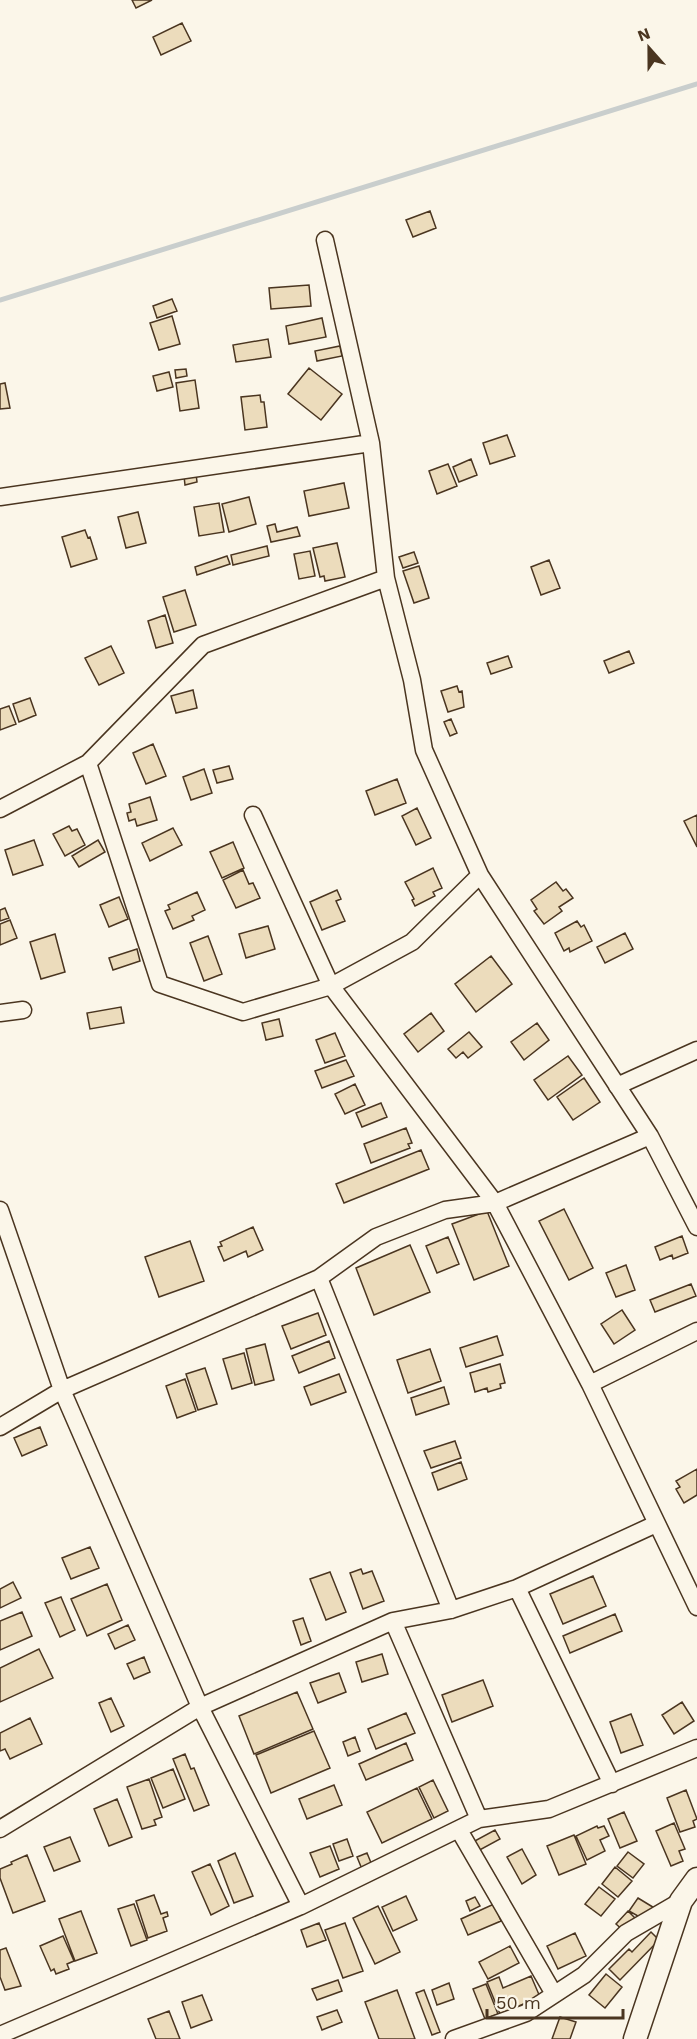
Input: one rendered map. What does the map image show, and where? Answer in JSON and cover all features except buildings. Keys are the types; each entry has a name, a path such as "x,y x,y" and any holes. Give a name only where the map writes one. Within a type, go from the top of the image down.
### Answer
{"street":[{"path":"325,240 370,443 386,578 412,680 424,750 480,875 650,1136 697,1227"},
{"path":"0,497 370,443"},
{"path":"0,809 88,763 203,645 386,578"},
{"path":"88,763 160,984 243,1012 331,986 412,942 480,875"},
{"path":"253,815 331,986 495,1203 590,1383 697,1607"},
{"path":"0,1013 23,1010"},
{"path":"617,1086 697,1050"},
{"path":"0,1427 62,1390 319,1278 376,1237 445,1210 495,1203 650,1136"},
{"path":"0,1210 62,1390 200,1707 300,1906"},
{"path":"319,1278 451,1610"},
{"path":"590,1383 697,1331"},
{"path":"2,1822 200,1707 393,1622 451,1610 518,1588 656,1524"},
{"path":"518,1588 612,1784"},
{"path":"393,1622 479,1819"},
{"path":"0,2035 300,1906 479,1819 549,1809 697,1748"},
{"path":"459,1830 554,1994"},
{"path":"635,2039 681,1901 697,1879"},
{"path":"454,2039 526,2013 584,1976 626,1934 681,1901"}],"waterway":[{"path":"0,300 697,84"}]}
